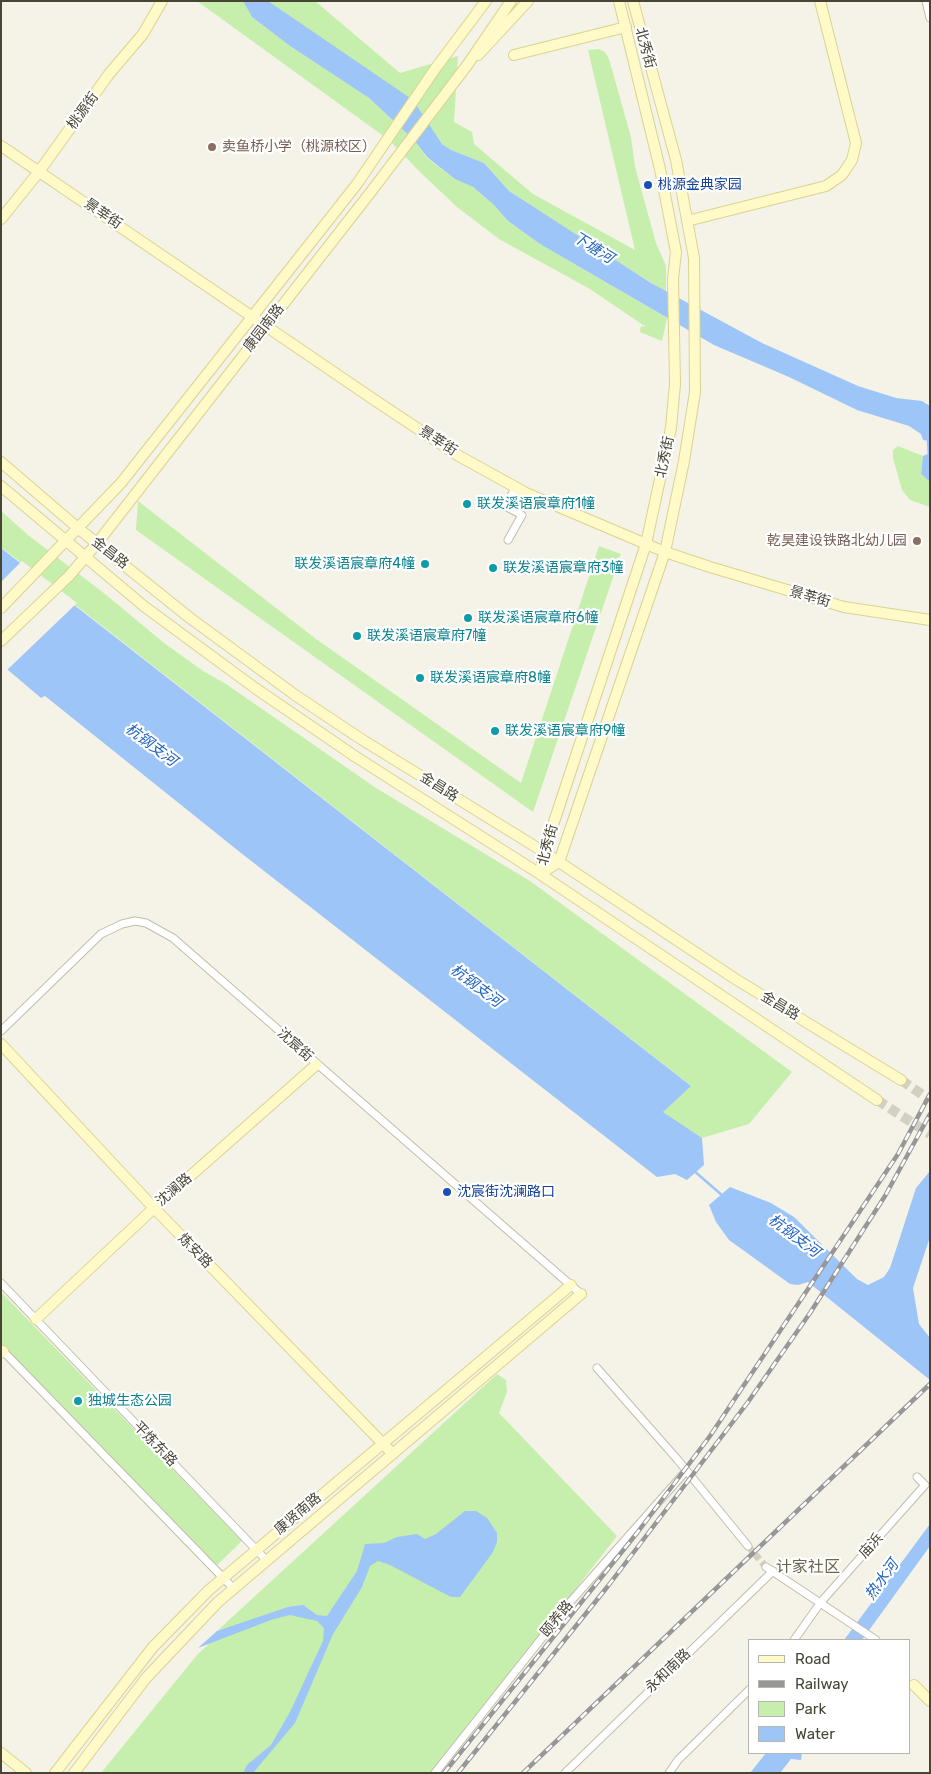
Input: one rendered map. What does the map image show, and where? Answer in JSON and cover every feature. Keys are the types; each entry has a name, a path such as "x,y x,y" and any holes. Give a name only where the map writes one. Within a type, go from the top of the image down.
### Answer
{"main road":[{"name":"桃源街","path":"1,219 38,172 109,74 143,34 162,1"},
{"name":"康园南路","path":"1,608 67,542 121,483 381,151 414,100 486,1"},
{"name":"康园南路","path":"1,642 87,556 264,326 370,193 393,160 468,64 511,1"},
{"path":"468,64 490,45 528,1"},
{"name":"北秀街","path":"540,874 544,852 646,544 672,428 675,384 673,289 676,252 660,169 619,1"},
{"name":"北秀街","path":"540,874 559,862 665,552 684,461 695,392 694,258 676,160 633,1"},
{"path":"687,221 826,186 842,175 852,160 856,143 820,1"},
{"path":"514,54 626,27"},
{"name":"景莘街","path":"1,146 250,317 459,456 516,487 578,517 665,552 844,606 930,620"},
{"name":"金昌路","path":"1,462 79,529 98,542 190,618 295,695 361,739 544,852 737,980 901,1080"},
{"name":"金昌路","path":"1,486 146,607 255,688 356,757 540,874 877,1100"},
{"name":"炼安路","path":"1,1044 154,1208 392,1454"},
{"name":"沈澜路","path":"36,1319 154,1208 316,1064"},
{"name":"康贤南路","path":"55,1773 153,1647 224,1578 571,1285"},
{"name":"康贤南路","path":"74,1773 146,1678 195,1624 581,1294"},
{"path":"912,1682 930,1701"},
{"path":"1,1753 26,1773"}],"street":[{"path":"926,1 930,18"},
{"path":"508,540 522,515 505,506 516,487"},
{"name":"沈宸街","path":"1,1030 101,934 111,928 135,921 146,923 172,938 581,1294"},
{"name":"平炼东路","path":"1,1283 268,1561"},
{"path":"2,1351 234,1589"},
{"path":"597,1368 748,1546"},
{"name":"颐养路","path":"435,1773 572,1600 686,1471"},
{"name":"庙浜","path":"795,1639 821,1602 925,1485 917,1476"},
{"path":"766,1567 874,1638"},
{"name":"永和南路","path":"565,1773 773,1571"},
{"path":"669,1773 678,1760 748,1691"}],"green space":[{"path":"197,1 243,1 252,17 290,46 369,98 414,140 428,159 455,179 473,187 493,204 508,221 540,244 667,318 662,341 640,332 641,326 646,327 590,289 499,239 457,207 389,140"},
{"path":"268,1 315,1 400,73 458,56 454,122 472,132 474,144 533,194 635,250 588,50 599,49 605,52 609,59 631,137 635,167 656,243 666,266 666,292 509,191 484,163 451,150 442,144 424,120"},
{"path":"898,446 923,456 921,474 930,482 930,507 910,500 902,490 893,458 893,450"},
{"path":"138,501 316,639 521,783 599,546 621,554 533,812 136,530"},
{"path":"1,511 28,535 105,594 164,643 203,671 226,684 376,788 530,881 792,1072 749,1124 702,1138 675,1121 663,1112 690,1085 1,547"},
{"path":"1,1292 242,1541 215,1567 1,1345"},
{"path":"497,1374 506,1380 507,1392 499,1413 617,1536 432,1773 101,1773 197,1655 224,1630 217,1631"}],"water":[{"path":"243,1 268,1 413,100 442,144 451,150 484,163 509,191 651,283 762,343 858,386 896,398 922,401 930,406 930,441 923,440 921,434 909,426 857,410 789,377 714,345 540,244 508,221 493,204 473,187 455,179 428,158 414,140 369,98 290,46 252,17"},
{"path":"930,453 930,482 921,474 923,456"},
{"path":"1,548 691,1086 663,1112 702,1138 704,1165 687,1180 675,1174 657,1177 241,853 45,696 41,698 1,664"},
{"path":"930,1171 930,1237 913,1288 919,1324 930,1338 930,1380 808,1282 798,1285 790,1284 729,1240 716,1222 709,1205 730,1187 771,1203 794,1217 857,1279 868,1285 884,1277 890,1268 916,1188"},
{"path":"465,1511 476,1511 487,1518 497,1533 497,1542 493,1552 460,1597 451,1597 390,1565 378,1561 370,1566 362,1587 333,1634 295,1723 253,1773 243,1773 247,1765 271,1745 290,1712 323,1641 324,1628 317,1621 290,1615 271,1620 198,1648 217,1631 288,1607 303,1605 317,1615 327,1616 357,1571 365,1544 384,1543 397,1537 417,1534 425,1539 436,1534"},
{"path":"930,1524 930,1546 863,1639 845,1639"},
{"path":"765,1754 802,1754 801,1760 791,1759 780,1773 750,1773"}],"pier":[{"path":"22,561 77,603 6,671 1,667 1,582"}],"waterway":[{"name":"下塘河","path":"928,440 929,456"},
{"name":"杭钢支河","path":"693,1170 723,1196"}],"tunnel":[{"path":"901,1080 930,1100"},
{"path":"877,1100 930,1134"},
{"path":"748,1546 766,1567"}],"railway":[{"path":"444,1773 637,1533 710,1436 898,1154 930,1094"},
{"path":"458,1773 608,1586 748,1402 810,1313 885,1196 930,1114"},
{"path":"523,1773 930,1384"}],"place":[{"name":"卖鱼桥小学（桃源校区）","path":"212,147"},
{"name":"桃源金典家园","path":"648,185"},
{"name":"联发溪语宸章府1幢","path":"467,504"},
{"name":"乾昊建设铁路北幼儿园","path":"917,541"},
{"name":"联发溪语宸章府4幢","path":"425,564"},
{"name":"联发溪语宸章府3幢","path":"493,568"},
{"name":"联发溪语宸章府6幢","path":"468,618"},
{"name":"联发溪语宸章府7幢","path":"357,636"},
{"name":"联发溪语宸章府8幢","path":"420,678"},
{"name":"联发溪语宸章府9幢","path":"495,731"},
{"name":"沈宸街沈澜路口","path":"447,1192"},
{"name":"独城生态公园","path":"78,1401"}],"district":[{"name":"计家社区","path":"808,1567"}],"water label":[{"name":"热水河","path":"882,1580"}]}
